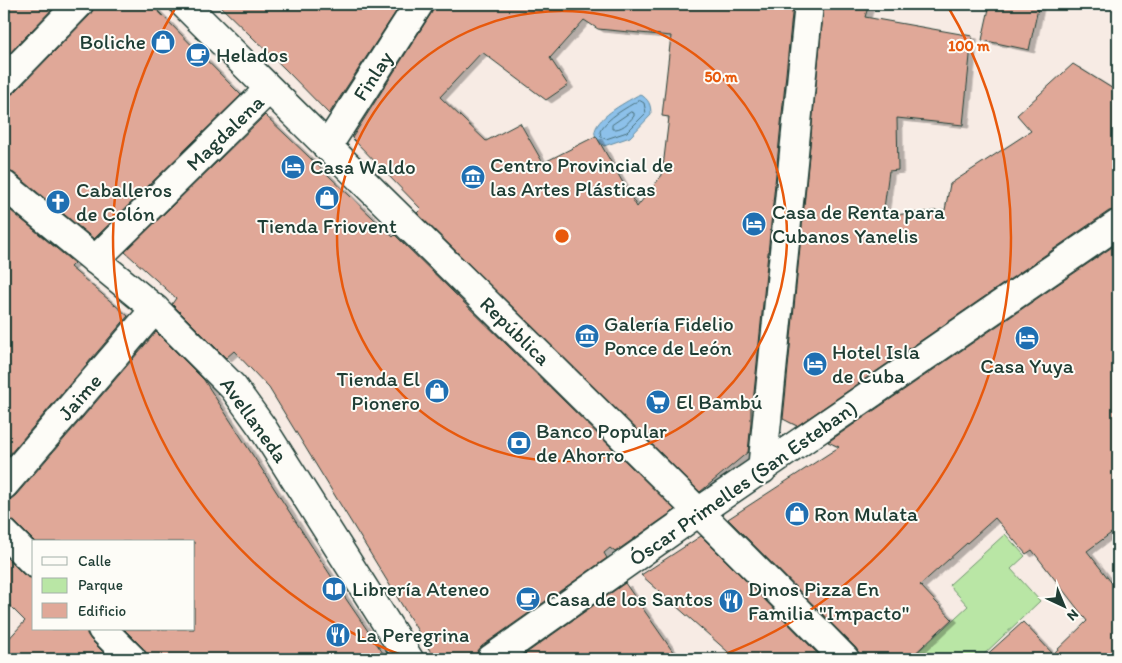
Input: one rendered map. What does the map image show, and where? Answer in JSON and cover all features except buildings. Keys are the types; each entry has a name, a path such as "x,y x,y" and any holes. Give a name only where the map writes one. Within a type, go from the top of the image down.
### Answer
{"main road":[{"path":"4,82 79,4"},
{"name":"República","path":"184,4 327,147 700,511 846,659"},
{"name":"Finlay","path":"327,147 418,4"},
{"path":"762,470 809,4"},
{"name":"Magdalena","path":"95,260 269,89"},
{"name":"Avellaneda","path":"4,185 155,309 233,387 262,427 409,659"},
{"name":"Óscar Primelles (San Esteban)","path":"491,659 700,511 1118,224"},
{"name":"Jaime","path":"4,485 155,309"},
{"path":"4,534 32,561"},
{"path":"103,630 132,659"}],"green space":[{"path":"1005,534 1025,556 1011,569 1040,601 979,659 910,659 968,606 949,585"}],"water":[{"path":"640,94 649,103 651,115 630,137 604,146 596,139 597,125 607,115"}],"place":[{"name":"Boliche","path":"163,42"},
{"name":"Helados","path":"198,55"},
{"name":"Casa Waldo","path":"293,167"},
{"name":"Centro Provincial de las Artes Plásticas","path":"473,177"},
{"name":"Tienda Friovent","path":"327,198"},
{"name":"Caballeros de Colón","path":"58,202"},
{"name":"Casa de Renta para Cubanos Yanelis","path":"754,224"},
{"name":"Galería Fidelio Ponce de León","path":"587,336"},
{"name":"Casa Yuya","path":"1027,338"},
{"name":"Hotel Isla de Cuba","path":"815,364"},
{"name":"Tienda El Pionero","path":"437,391"},
{"name":"El Bambú","path":"658,402"},
{"name":"Banco Popular de Ahorro","path":"519,443"},
{"name":"Ron Mulata","path":"797,514"},
{"name":"Librería Ateneo","path":"334,589"},
{"name":"Casa de los Santos","path":"528,599"},
{"name":"Dinos Pizza En Familia \"Impacto\"","path":"731,601"},
{"name":"La Peregrina","path":"338,635"}]}
